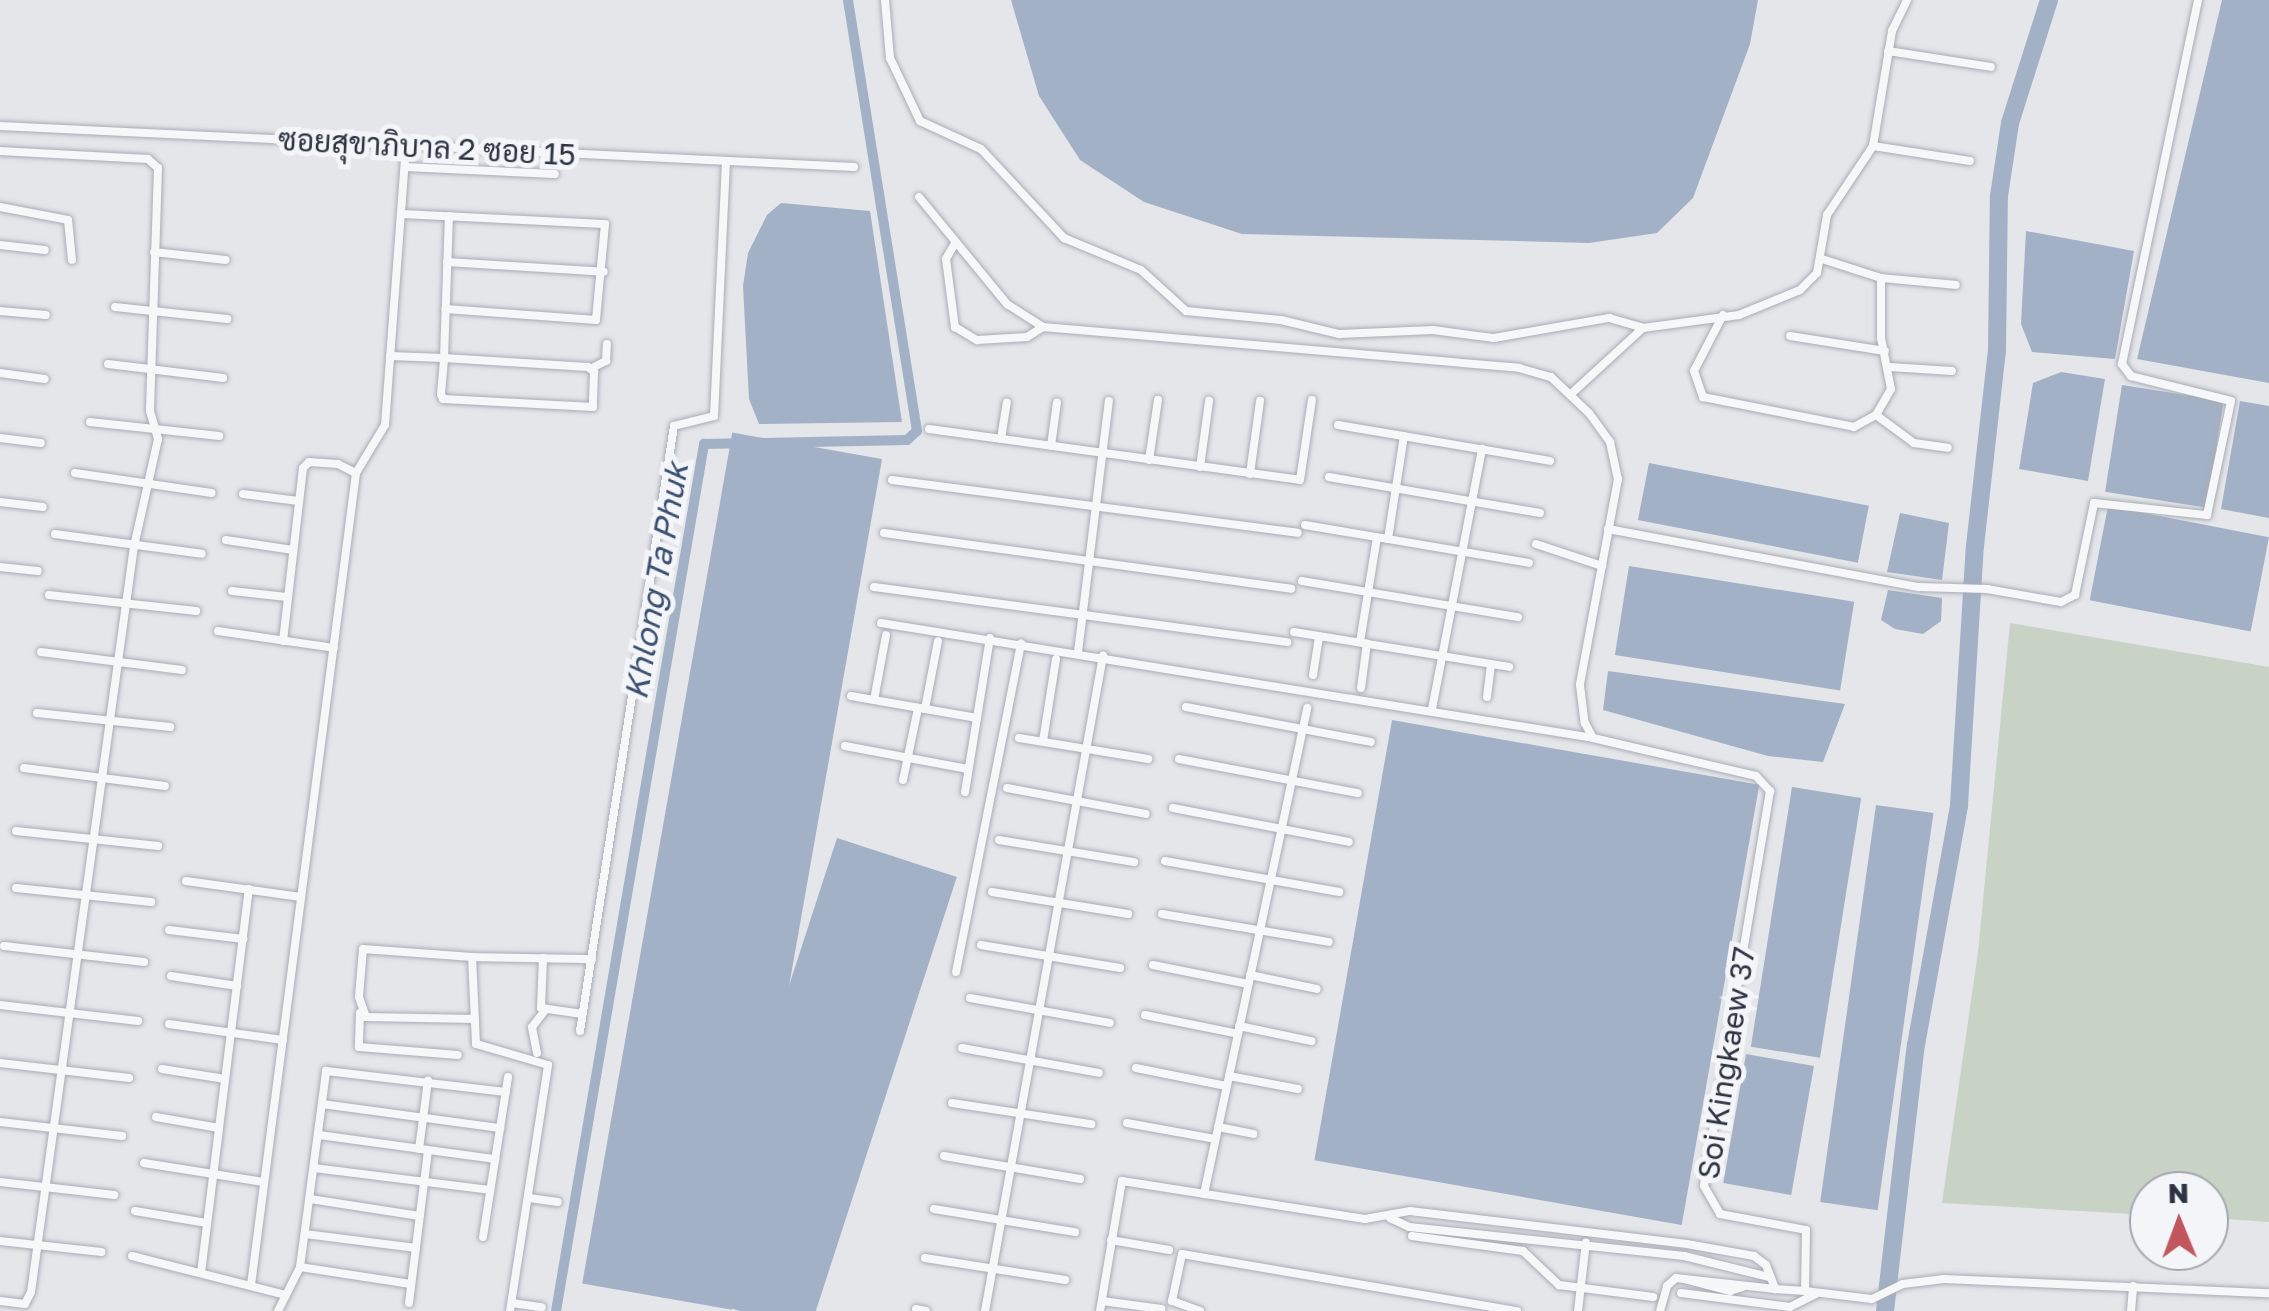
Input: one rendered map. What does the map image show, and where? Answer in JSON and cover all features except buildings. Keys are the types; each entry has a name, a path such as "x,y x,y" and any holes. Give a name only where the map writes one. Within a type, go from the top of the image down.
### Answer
{"street":[{"path":"885,0 890,58 920,121 981,150 1064,238 1141,270 1199,317 1280,320 1338,334 1433,330 1509,337 1609,318 1644,328 1723,315 1780,303 1817,273 1827,215 1873,146 1888,50 1908,0"},
{"path":"1608,529 1920,586 1975,588 2067,602 2075,595 2094,503 2198,518 2212,508 2231,401 2130,376 2122,364 2198,0"},
{"path":"1888,50 1991,68"},
{"name":"ซอยสุขาภิบาล 2 ซอย 15","path":"0,126 854,167"},
{"path":"250,1285 356,473 385,425 406,146"},
{"path":"1873,146 1970,161"},
{"path":"0,151 154,161 150,370 158,439 134,546 30,1300 0,1301"},
{"path":"580,1031 674,426 714,416 726,162"},
{"path":"404,167 556,174"},
{"path":"918,198 1007,304 1043,327 1519,368 1551,377 1572,393 1604,433 1616,457 1618,479 1580,685 1582,715 1593,738"},
{"path":"0,207 68,220 72,260"},
{"path":"400,214 601,222 607,229 596,320 446,308"},
{"path":"448,216 441,394 448,402 588,410 592,368"},
{"path":"954,245 946,265 955,327 977,340 1027,337 1043,327"},
{"path":"0,246 46,250"},
{"path":"154,252 226,260"},
{"path":"1822,260 1882,278 1956,286"},
{"path":"447,262 604,272"},
{"path":"1723,315 1694,371 1703,397 1844,428 1876,415 1891,392 1890,367 1884,351 1882,278"},
{"path":"115,307 227,320"},
{"path":"0,311 46,315"},
{"path":"1572,393 1644,328"},
{"path":"1790,336 1884,351"},
{"path":"390,356 592,368 606,361 607,344"},
{"path":"108,364 223,378"},
{"path":"1890,367 1952,371"},
{"path":"0,374 45,379"},
{"path":"1149,460 1158,400"},
{"path":"1250,474 1260,400"},
{"path":"930,429 1300,480 1312,400"},
{"path":"1078,652 1109,401"},
{"path":"1200,468 1209,401"},
{"path":"1000,439 1006,402"},
{"path":"1050,446 1057,402"},
{"path":"1876,415 1914,443 1948,448"},
{"path":"90,422 219,436"},
{"path":"1338,425 1550,461"},
{"path":"1388,540 1404,436"},
{"path":"0,438 41,443"},
{"path":"1432,709 1482,449"},
{"path":"283,641 304,464 338,464 356,473"},
{"path":"75,473 212,494"},
{"path":"1330,477 1540,513"},
{"path":"892,480 1298,533"},
{"path":"243,494 299,501"},
{"path":"0,502 42,506"},
{"path":"1305,524 1530,563"},
{"path":"884,533 1291,590"},
{"path":"55,534 202,554"},
{"path":"1361,688 1377,537"},
{"path":"226,540 293,550"},
{"path":"1536,544 1602,566"},
{"path":"0,566 38,571"},
{"path":"1302,580 1518,617"},
{"path":"874,587 1287,642"},
{"path":"232,590 288,597"},
{"path":"48,594 196,611"},
{"path":"882,622 1593,738"},
{"path":"218,631 334,648"},
{"path":"1294,632 1509,667"},
{"path":"874,700 886,635"},
{"path":"1313,676 1319,636"},
{"path":"965,792 990,638"},
{"path":"903,780 938,640"},
{"path":"956,972 1021,643"},
{"path":"41,652 182,670"},
{"path":"986,1311 1103,656"},
{"path":"1043,742 1056,659"},
{"path":"1487,697 1492,664"},
{"path":"850,696 977,718"},
{"path":"1186,707 1371,742"},
{"path":"1204,1194 1307,708"},
{"path":"37,713 170,727"},
{"path":"1019,738 1148,759"},
{"name":"Soi Kingkaew 37","path":"1593,738 1756,776 1770,791 1704,1186 1720,1214 1806,1230 1805,1291"},
{"path":"845,746 968,769"},
{"path":"1180,759 1358,792"},
{"path":"24,768 165,786"},
{"path":"1008,788 1146,814"},
{"path":"1173,808 1350,842"},
{"path":"16,830 158,846"},
{"path":"999,840 1134,862"},
{"path":"1165,861 1339,892"},
{"path":"186,880 301,897"},
{"path":"16,888 151,902"},
{"path":"201,1273 248,890"},
{"path":"992,892 1128,914"},
{"path":"1162,914 1329,942"},
{"path":"169,930 242,940"},
{"path":"981,945 1120,968"},
{"path":"4,946 144,962"},
{"path":"458,1055 359,1047 363,950 592,959"},
{"path":"472,957 476,1044 548,1065 511,1307 542,1307"},
{"path":"536,1053 532,1027 546,1009 543,958"},
{"path":"1153,965 1317,989"},
{"path":"172,976 237,986"},
{"path":"970,998 1110,1023"},
{"path":"0,1005 138,1021"},
{"path":"546,1009 582,1014"},
{"path":"360,1013 475,1020"},
{"path":"1145,1015 1311,1041"},
{"path":"169,1024 282,1040"},
{"path":"962,1048 1099,1074"},
{"path":"0,1063 129,1078"},
{"path":"278,1311 282,1294 300,1268 326,1072 334,1068 506,1092"},
{"path":"1136,1068 1298,1089"},
{"path":"162,1069 225,1079"},
{"path":"483,1237 508,1077"},
{"path":"408,1303 424,1182 428,1082"},
{"path":"952,1103 1091,1124"},
{"path":"322,1104 500,1128"},
{"path":"156,1118 219,1128"},
{"path":"0,1122 122,1136"},
{"path":"1127,1123 1215,1140"},
{"path":"1218,1126 1253,1134"},
{"path":"318,1135 495,1159"},
{"path":"944,1156 1080,1179"},
{"path":"144,1163 264,1182"},
{"path":"314,1168 490,1190"},
{"path":"0,1182 114,1195"},
{"path":"1100,1311 1122,1182 1390,1218 1408,1227 1684,1256 1770,1277"},
{"path":"530,1198 558,1202"},
{"path":"310,1200 420,1216"},
{"path":"934,1209 1075,1232"},
{"path":"135,1211 208,1224"},
{"path":"1390,1218 1410,1211 1687,1244 1762,1260 1775,1289"},
{"path":"1493,1236 1495,1221"},
{"path":"1578,1311 1588,1233"},
{"path":"305,1234 416,1248"},
{"path":"1412,1236 1523,1251 1550,1280 1654,1296"},
{"path":"1111,1240 1169,1250"},
{"path":"0,1241 101,1252"},
{"path":"1684,1256 1687,1244"},
{"path":"1704,1260 1706,1248"},
{"path":"1200,1311 1172,1301 1182,1254 1516,1311"},
{"path":"132,1256 282,1294"},
{"path":"925,1258 1065,1280"},
{"path":"300,1268 411,1284"},
{"path":"1684,1279 1767,1308 1800,1306 1816,1294"},
{"path":"1660,1311 1670,1282 1684,1279 1872,1299 1903,1284 1944,1279 2269,1292"},
{"path":"2132,1311 2133,1286"},
{"path":"1681,1292 1715,1299 1742,1287"},
{"path":"1712,1311 1715,1299"},
{"path":"1102,1300 1161,1309"}],"green space":[{"path":"2010,623 2269,667 2269,1222 2229,1219 2229,1171 2129,1171 2129,1214 1942,1203 1978,952"}],"water":[{"path":"1011,0 1758,0 1750,44 1693,198 1657,233 1589,243 1242,234 1144,202 1080,160 1039,96"},
{"path":"2222,0 2269,0 2269,383 2137,359"},
{"path":"781,203 870,211 902,422 759,424 749,399 743,286 748,253 767,215"},
{"path":"2026,231 2134,251 2115,359 2032,352 2021,324"},
{"path":"2061,372 2105,379 2088,481 2019,469 2033,383"},
{"path":"2122,385 2224,401 2207,508 2105,492"},
{"path":"2240,401 2269,406 2269,518 2221,509"},
{"path":"732,433 882,459 732,1310 582,1283"},
{"path":"1649,463 1869,506 1858,563 1638,520"},
{"path":"2108,506 2269,537 2251,632 2090,600"},
{"path":"1900,513 1949,523 1942,580 1887,572"},
{"path":"1629,566 1854,602 1840,691 1615,655"},
{"path":"1888,590 1942,598 1941,621 1923,634 1895,629 1881,620"},
{"path":"1608,671 1845,704 1823,762 1768,756 1603,710"},
{"path":"1392,720 1759,785 1682,1225 1314,1160"},
{"path":"1792,787 1861,798 1820,1058 1751,1047"},
{"path":"1876,805 1933,813 1878,1210 1820,1202"},
{"path":"837,838 957,877 816,1311 739,1311 689,1295"},
{"path":"1746,1054 1814,1066 1791,1195 1723,1183"}],"waterway":[{"name":"Khlong Ta Phuk","path":"556,1311 704,444 907,440 917,431 848,0"},
{"path":"1885,1311 1916,1045 1959,805 1975,546 1997,351 1999,196 2010,123 2049,0"}]}
